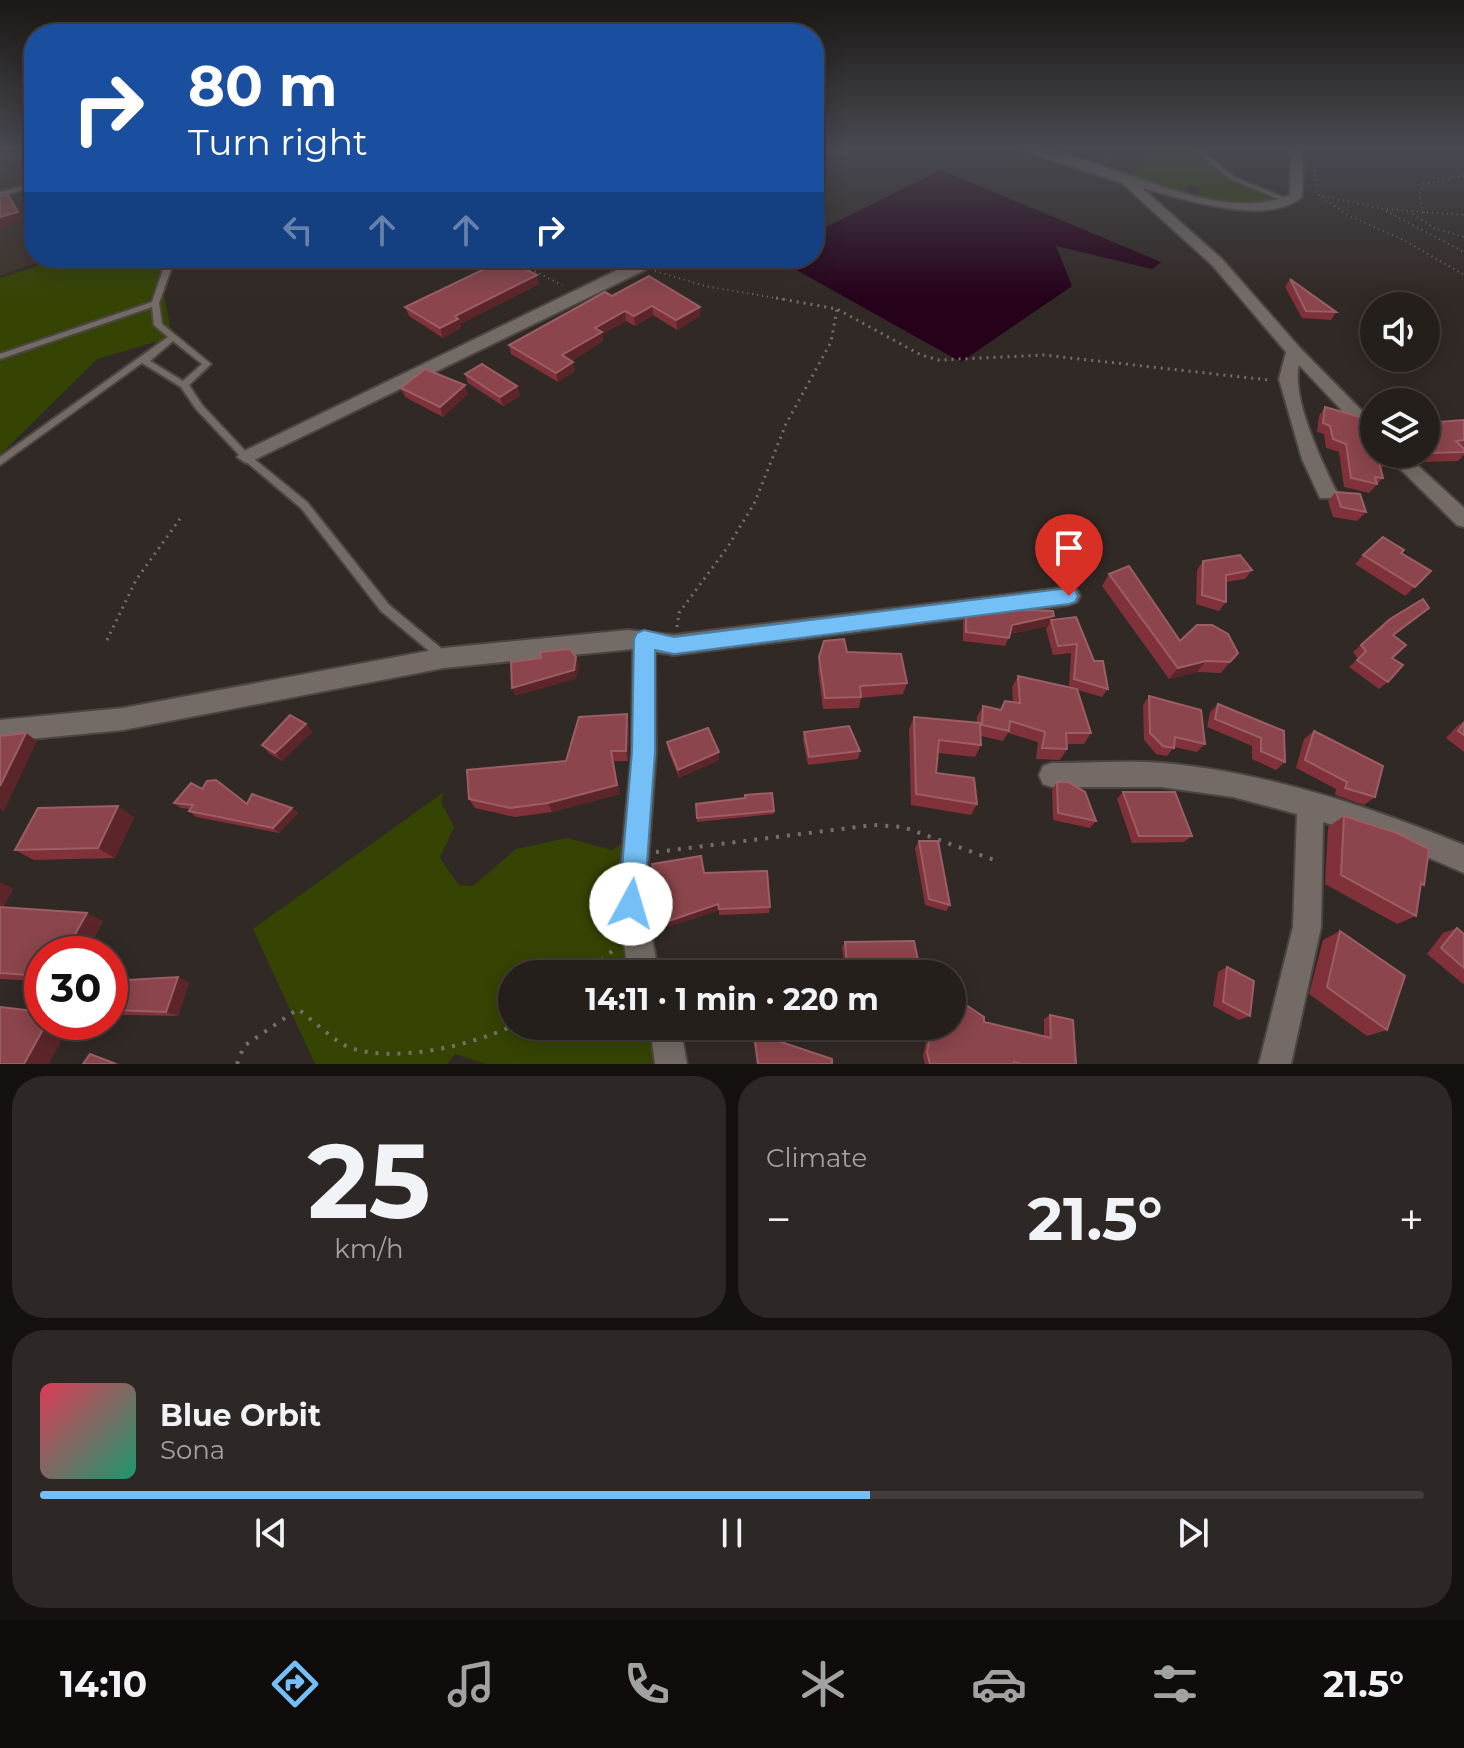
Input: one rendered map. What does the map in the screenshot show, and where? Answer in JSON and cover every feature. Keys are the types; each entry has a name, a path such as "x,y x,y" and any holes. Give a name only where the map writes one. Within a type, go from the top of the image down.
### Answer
{"street":[{"path":"1146,198 1217,262 1294,351 1360,419"},
{"path":"1197,198 1249,205 1284,205 1295,198"},
{"path":"246,457 633,268"},
{"path":"1294,351 1287,379 1311,459 1327,493"},
{"path":"1409,468 1464,520"},
{"path":"0,731 123,719 444,658 644,639 674,645 1069,596"},
{"path":"642,960 631,904 644,752 644,639"},
{"path":"1052,775 1161,775 1233,785 1412,837 1464,859"},
{"path":"1275,1064 1307,927 1310,805"},
{"path":"667,1040 671,1064"}],"lane":[{"path":"1281,198 1289,201"},
{"path":"167,268 155,303 158,325 207,364 184,385"},
{"path":"0,357 155,303"},
{"path":"172,337 145,361 184,385 199,407 246,457 304,505 385,608 444,658"},
{"path":"0,462 172,337"}],"path":[{"path":"1323,198 1349,216 1404,240 1464,275"},
{"path":"1331,198 1383,209 1464,215"},
{"path":"1419,198 1424,213"},
{"path":"1383,209 1464,252"},
{"path":"1410,212 1434,228 1464,237"},
{"path":"528,268 580,294"},
{"path":"660,268 705,286 837,309 921,355 939,360 1044,355 1241,379 1287,379"},
{"path":"674,645 679,613 727,548 754,504 786,424 831,342 837,309"},
{"path":"107,640 136,580 182,516"},
{"path":"636,853 745,843 873,825 903,827 1000,862"},
{"path":"602,960 637,932"},
{"path":"237,1064 244,1046 298,1009 352,1049 447,1052 498,1032"}],"shaded area":[{"path":"0,198 24,198 24,268 0,276"},
{"path":"885,198 1007,198 1161,262 1152,269 1056,246 1072,286 961,362 793,268 824,268 824,228"}],"green space":[{"path":"1281,198 1289,201 1249,205 1202,199"},
{"path":"32,268 159,268 172,337 97,359 0,455 0,278"},
{"path":"444,792 441,802 454,827 440,858 459,885 473,886 516,849 567,838 612,850 639,832 644,960 498,960 498,1040 666,1040 671,1064 486,1064 455,1054 447,1064 315,1064 253,929"}],"building":[{"path":"0,198 10,198 18,212 0,217"},
{"path":"486,268 523,268 537,275 455,316 458,319 440,328 405,307"},
{"path":"649,276 700,307 676,320 652,306 634,316 625,311 595,328 602,332 562,355 573,362 556,373 509,345 605,292 612,296"},
{"path":"1290,279 1336,312 1306,311"},
{"path":"482,364 517,386 500,397 465,374"},
{"path":"425,369 465,385 440,407 401,388"},
{"path":"1325,407 1360,417 1360,468 1380,468 1383,478 1375,477 1377,484 1351,478 1346,444 1333,439 1330,426 1323,423"},
{"path":"1464,420 1464,440 1456,441 1464,452 1440,453 1440,422"},
{"path":"1336,492 1360,494 1366,512 1341,507"},
{"path":"1383,537 1404,550 1401,553 1431,571 1415,587 1363,555"},
{"path":"1240,555 1252,570 1226,575 1226,602 1202,595 1203,561"},
{"path":"1129,566 1180,641 1197,625 1212,625 1228,634 1238,653 1230,662 1206,661 1178,668 1109,574"},
{"path":"1423,599 1429,608 1393,635 1406,645 1392,658 1403,665 1388,682 1357,660 1366,651 1361,645 1390,619"},
{"path":"1004,609 1053,611 1054,616 1012,625 1009,638 966,632 966,613 1004,613"},
{"path":"1076,617 1094,661 1103,661 1108,689 1074,679 1077,644 1058,646 1051,620"},
{"path":"844,639 847,652 901,654 907,683 860,686 861,697 825,698 819,657 824,641"},
{"path":"570,649 576,657 574,670 512,688 511,662 541,658 540,652"},
{"path":"1018,676 1077,689 1091,733 1066,733 1067,749 1042,748 1045,732 1010,721 1009,731 982,725 983,706 1001,710 1005,701 1020,703"},
{"path":"1149,696 1201,710 1205,744 1175,737 1174,748 1163,746 1150,733"},
{"path":"1218,704 1284,731 1285,762 1261,751 1261,738 1215,719"},
{"path":"627,714 626,751 611,751 617,785 548,803 510,808 469,799 467,770 566,761 579,717"},
{"path":"290,715 306,724 275,753 262,745"},
{"path":"914,717 980,723 981,745 939,740 936,773 974,778 977,804 916,794"},
{"path":"849,726 860,751 809,757 804,732"},
{"path":"708,728 719,752 678,770 667,742"},
{"path":"1314,731 1383,766 1375,797 1345,788 1347,782 1305,760"},
{"path":"26,733 0,786 0,736"},
{"path":"216,780 247,804 252,794 292,808 273,828 189,811 193,805 174,803 191,783 202,789 207,781"},
{"path":"1057,782 1068,782 1085,792 1096,821 1058,813"},
{"path":"1123,792 1175,792 1192,836 1139,836"},
{"path":"772,793 774,811 697,818 696,804"},
{"path":"118,806 98,848 15,850 38,808"},
{"path":"1344,816 1397,833 1429,849 1416,916 1341,875"},
{"path":"919,841 938,841 950,905 929,899"},
{"path":"701,856 704,873 767,871 770,907 719,909 718,904 666,922 652,864"},
{"path":"0,907 87,913 74,936 24,936 24,975 0,973"},
{"path":"1457,928 1464,934 1464,968 1441,948"},
{"path":"1340,931 1405,976 1387,1030 1327,987"},
{"path":"914,941 918,960 847,960 845,942"},
{"path":"1227,967 1254,981 1250,1016 1223,1002"},
{"path":"178,977 166,1012 128,1011 128,980"},
{"path":"966,1005 984,1017 984,1022 1051,1038 1050,1015 1073,1020 1076,1064 930,1064 927,1052 929,1040 966,1040"},
{"path":"0,1007 24,1010 24,1040 37,1040 24,1064 0,1064"},
{"path":"755,1040 775,1040 832,1059 832,1064 758,1064"},
{"path":"90,1054 116,1064 83,1064"}],"route":[{"path":"631,904 644,752 644,639 674,645 1069,596"}]}
